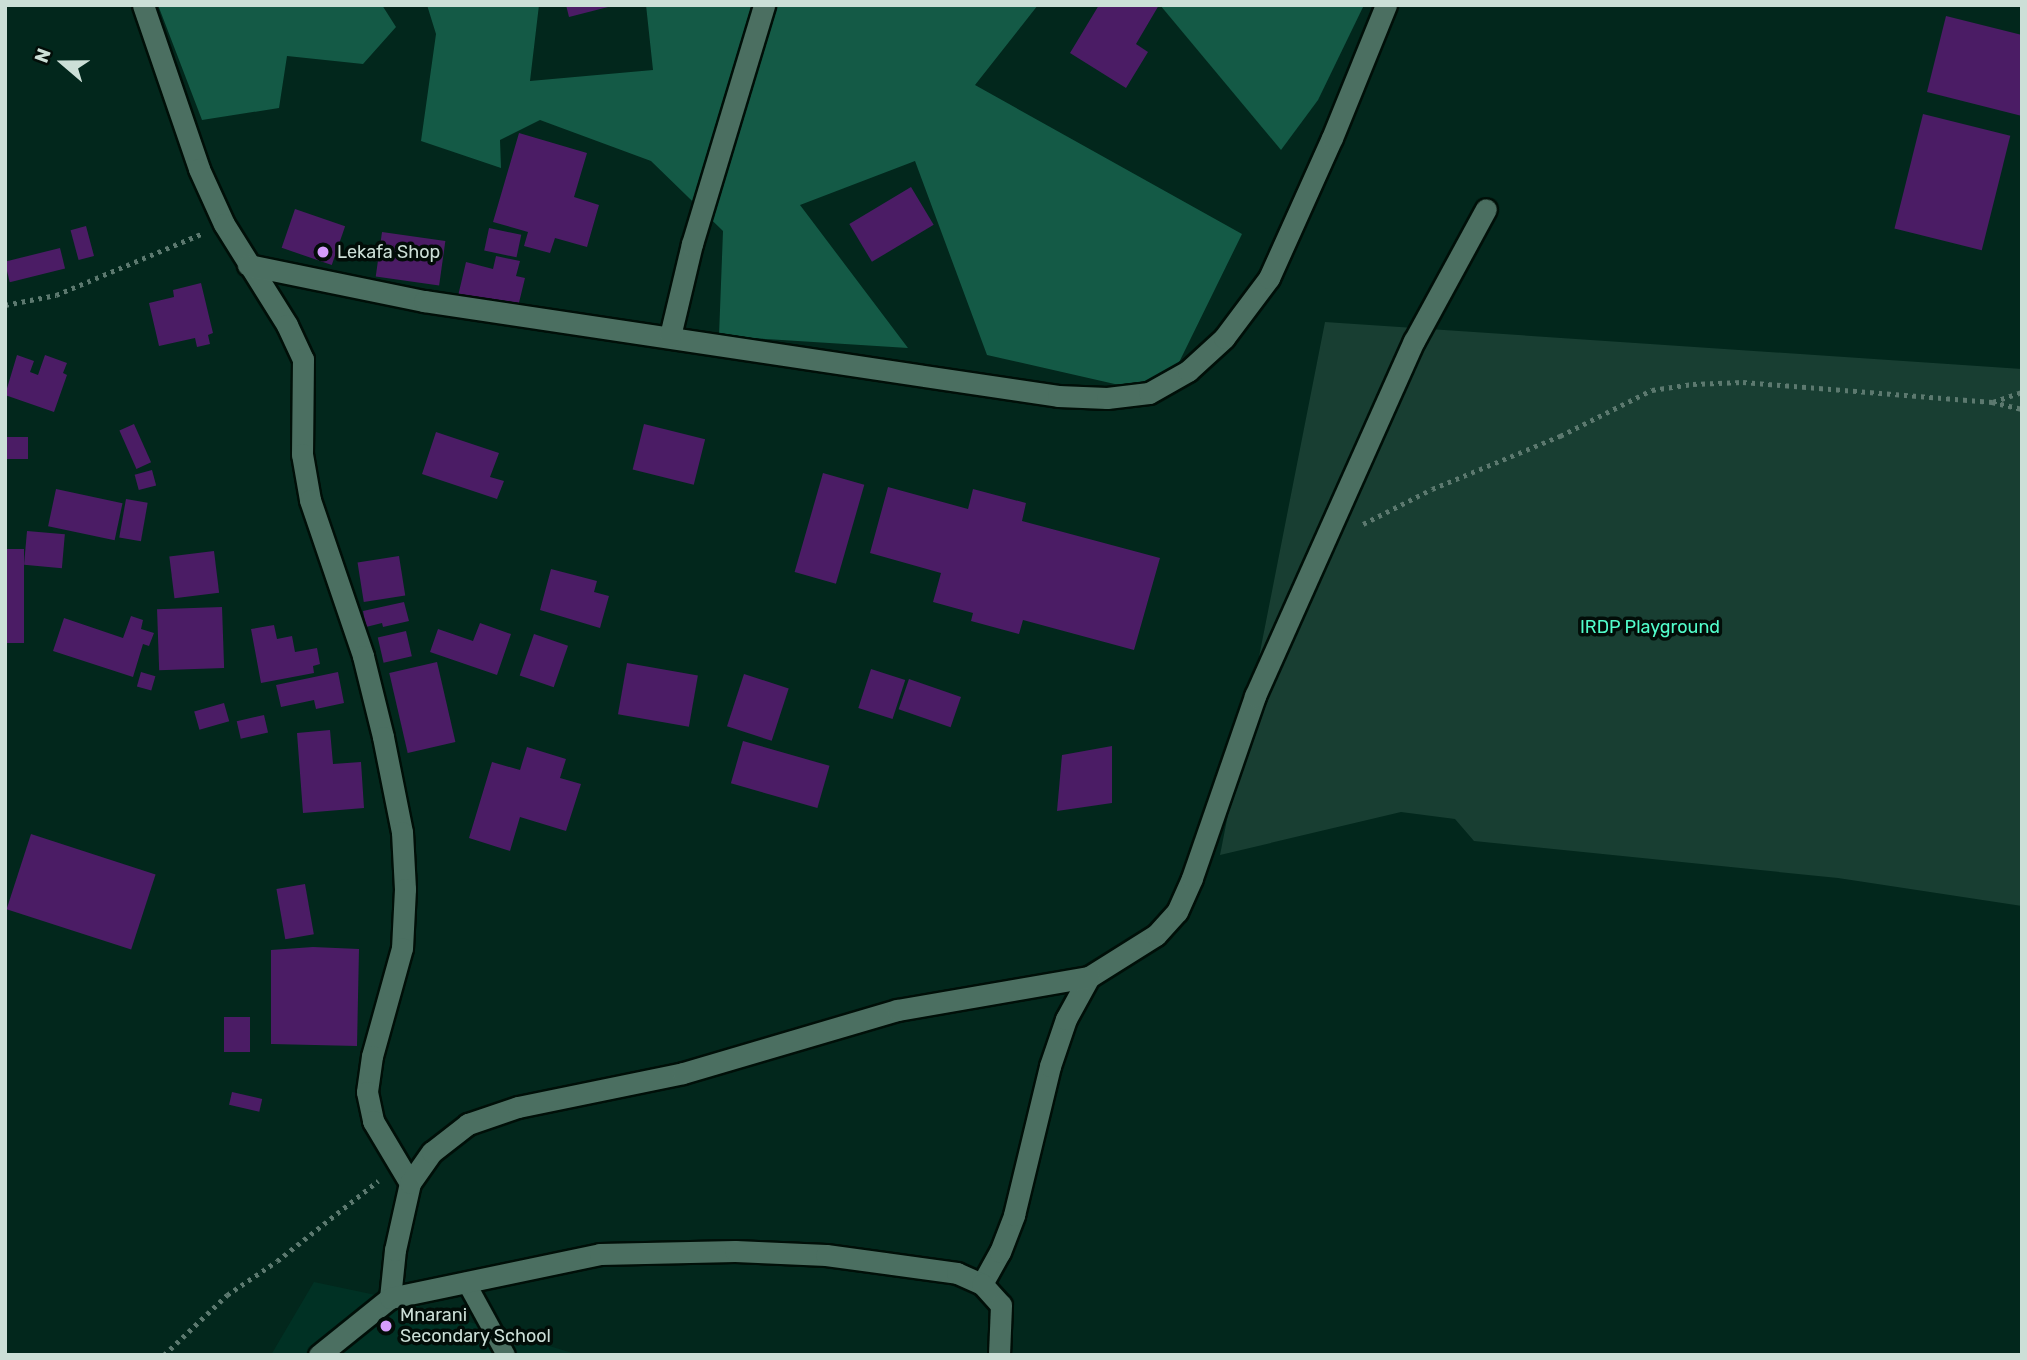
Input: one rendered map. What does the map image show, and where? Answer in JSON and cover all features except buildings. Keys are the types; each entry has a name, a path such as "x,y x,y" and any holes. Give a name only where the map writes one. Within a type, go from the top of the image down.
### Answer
{"street":[{"path":"144,5 199,169 224,224 287,325 303,359 302,454 310,500 363,656 402,832 405,889 402,948 372,1056 367,1092 373,1121 410,1184"},
{"path":"670,336 692,244 764,5"},
{"path":"248,265 424,301 1058,396 1107,398 1149,393 1188,371 1224,338 1269,278 1332,138 1386,5"},
{"path":"390,1298 395,1250 410,1184 432,1152 468,1124 519,1107 683,1073 897,1010 1089,977 1156,935 1177,912 1192,878 1255,696 1415,341 1486,209"},
{"path":"982,1284 999,1252 1014,1214 1066,1019 1089,977"},
{"path":"319,1355 390,1298 600,1254 734,1251 826,1255 908,1264 957,1273 982,1284 1001,1306 999,1355"}],"lane":[{"path":"466,1282 506,1355"}],"path":[{"path":"5,304 56,295 224,224"},
{"path":"1321,551 1378,515 1560,436 1652,390 1693,384 1743,382 1992,402 2022,409"},
{"path":"1992,402 2022,392"},
{"path":"164,1355 227,1295 276,1261 398,1166"}],"shaded area":[{"path":"158,5 382,5 396,27 363,64 287,56 279,108 202,120"},
{"path":"427,5 539,5 530,81 653,70 646,5 1038,5 975,85 1242,234 1163,395 987,355 915,161 800,205 908,348 719,336 723,231 651,161 540,120 500,140 501,168 421,141 436,34"},
{"path":"1160,5 1364,5 1318,100 1281,150"},
{"name":"Mnarani Secondary School","path":"314,1282 390,1298 579,1355 271,1355"}],"green space":[{"name":"IRDP Playground","path":"1325,322 2022,369 2022,906 1838,878 1474,841 1455,819 1401,812 1220,855"}],"place":[{"name":"Lekafa Shop","path":"323,252"},
{"name":"Mnarani Secondary School","path":"386,1326"}]}
